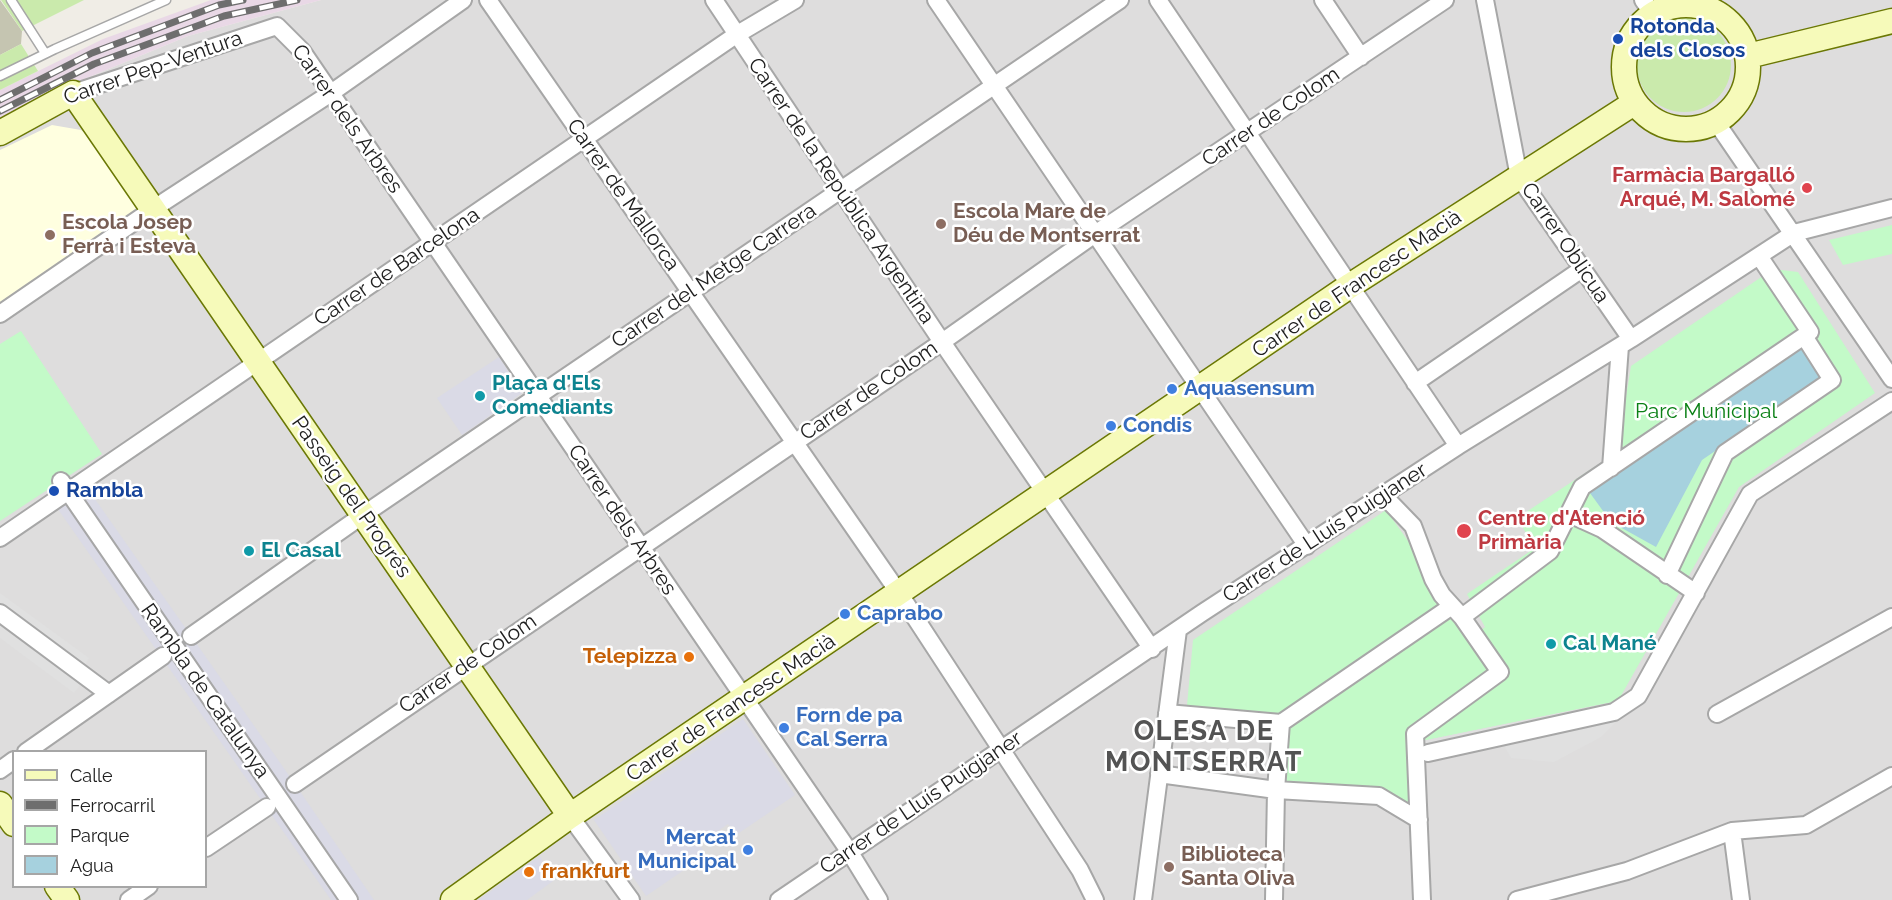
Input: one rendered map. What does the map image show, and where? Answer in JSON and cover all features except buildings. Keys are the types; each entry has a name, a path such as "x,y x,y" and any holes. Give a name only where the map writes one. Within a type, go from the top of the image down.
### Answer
{"street":[{"path":"0,314 153,209 331,93 463,0"},
{"name":"Carrer de Mallorca","path":"488,0 899,593 1080,870 1095,900"},
{"name":"Carrer de la República Argentina","path":"714,0 942,342 1152,649"},
{"name":"Carrer de Barcelona","path":"0,538 64,487 258,362 736,35 795,0"},
{"path":"936,0 1307,546"},
{"name":"Carrer del Metge Carrera","path":"191,636 363,515 1120,0"},
{"path":"1158,0 1458,446"},
{"path":"1323,0 1362,57"},
{"name":"Carrer de Colom","path":"295,784 466,665 942,342 1095,234 1445,0"},
{"name":"Carrer Oblicua","path":"1485,0 1519,177 1582,269 1625,343"},
{"path":"1692,5 1712,10 1735,29 1748,56 1748,75 1742,94 1732,110 1716,122 1699,129 1671,128 1647,116 1634,103 1626,84 1623,64 1628,45 1648,7 1692,5"},
{"path":"1748,56 1892,21"},
{"name":"Carrer dels Arbres","path":"277,26 302,51 331,93 849,851 879,900"},
{"name":"Carrer Pep-Ventura","path":"0,133 73,93 277,26"},
{"name":"Passeig del Progrés","path":"73,93 570,816 631,900"},
{"name":"Carrer de Francesc Macià","path":"453,900 570,816 1201,390 1351,285 1634,103"},
{"path":"1716,122 1892,379"},
{"name":"Carrer de Lluís Puigjaner","path":"778,900 1001,747 1458,446 1625,343 1794,233 1892,208"},
{"path":"1167,713 1281,723 1550,551 1582,487 1810,332 1759,256"},
{"path":"1415,383 1582,269"},
{"path":"1667,575 1725,453 1832,380 1804,336"},
{"path":"1611,468 1625,343"},
{"path":"1428,753 1614,712 1638,696 1750,494 1892,401"},
{"name":"Rambla de Catalunya","path":"64,487 349,900"},
{"path":"1384,496 1413,526 1433,579 1500,672 1415,734 1422,900"},
{"path":"1569,514 1602,529 1695,593"},
{"path":"0,613 109,694"},
{"path":"1717,714 1892,617"},
{"path":"1143,900 1178,630"},
{"path":"29,750 163,656"},
{"path":"1274,900 1276,790 1281,723"},
{"path":"1159,774 1276,790 1379,796 1419,820"},
{"path":"1517,900 1627,871 1732,831 1806,825 1892,776"},
{"path":"0,804 12,821"},
{"path":"207,847 267,807"},
{"path":"1732,831 1741,900"},
{"path":"129,900 146,888"}],"lane":[{"path":"11,0 45,53"},
{"path":"0,76 45,53 166,0"}],"shaded area":[{"path":"0,0 22,31 21,44 0,55"},
{"path":"211,0 321,0 188,36 70,85 0,119 0,90 103,39"},
{"path":"321,0 1892,0 1892,900 0,900 0,119 70,85 188,36"},
{"name":"Escola Josep Ferrà i Esteva","path":"52,125 81,130 91,138 138,210 0,303 0,150"},
{"name":"Plaça d'Els Comediants","path":"499,357 522,393 462,435 437,398"},
{"path":"83,482 374,900 331,900 53,502"},
{"path":"0,593 89,658 84,667 0,607"},
{"path":"0,623 82,683 74,693 0,638"},
{"path":"1618,701 1615,723 1601,737 1554,762 1511,758 1499,737 1422,755 1422,741"},
{"path":"743,719 795,795 736,835 728,824 699,844 706,855 646,896 594,820"},
{"path":"540,856 553,881 527,900 479,900"}],"green space":[{"path":"1,0 84,0 22,31"},
{"path":"1684,18 1702,21 1717,32 1728,47 1731,65 1728,83 1717,98 1702,109 1684,112 1666,109 1651,98 1640,83 1637,65 1640,47 1651,32 1666,21"},
{"path":"21,44 38,71 0,90 0,55"},
{"path":"1892,225 1892,254 1843,265 1829,240"},
{"name":"Parc Municipal","path":"1773,269 1798,272 1875,393 1739,487 1618,701 1422,741 1424,818 1383,797 1286,784 1290,724 1186,716 1193,640 1386,510 1475,635 1485,627 1467,594 1535,548 1517,518 1617,452 1631,366"},
{"path":"21,331 102,454 0,521 0,344"}],"water":[{"path":"1804,346 1822,378 1702,460 1656,547 1611,522 1590,493 1765,369"}],"railway":[{"path":"0,100 92,53 219,5 243,0"},
{"path":"0,111 94,64 224,16 297,0"}],"place":[{"name":"Rotonda dels Closos","path":"1618,39"},
{"name":"Farmàcia Bargalló Arqué, M. Salomé","path":"1807,188"},
{"name":"Escola Mare de Déu de Montserrat","path":"941,224"},
{"name":"Escola Josep Ferrà i Esteva","path":"50,235"},
{"name":"Aquasensum","path":"1172,389"},
{"name":"Plaça d'Els Comediants","path":"480,396"},
{"name":"Condis","path":"1111,426"},
{"name":"Rambla","path":"54,491"},
{"name":"Centre d'Atenció Primària","path":"1464,531"},
{"name":"El Casal","path":"249,551"},
{"name":"Caprabo","path":"845,614"},
{"name":"Cal Mané","path":"1551,644"},
{"name":"Telepizza","path":"689,657"},
{"name":"Forn de pa Cal Serra","path":"784,728"},
{"name":"Mercat Municipal","path":"748,850"},
{"name":"Biblioteca Santa Oliva","path":"1169,867"},
{"name":"frankfurt","path":"529,872"}],"district":[{"name":"OLESA DE MONTSERRAT","path":"1204,748"}]}
